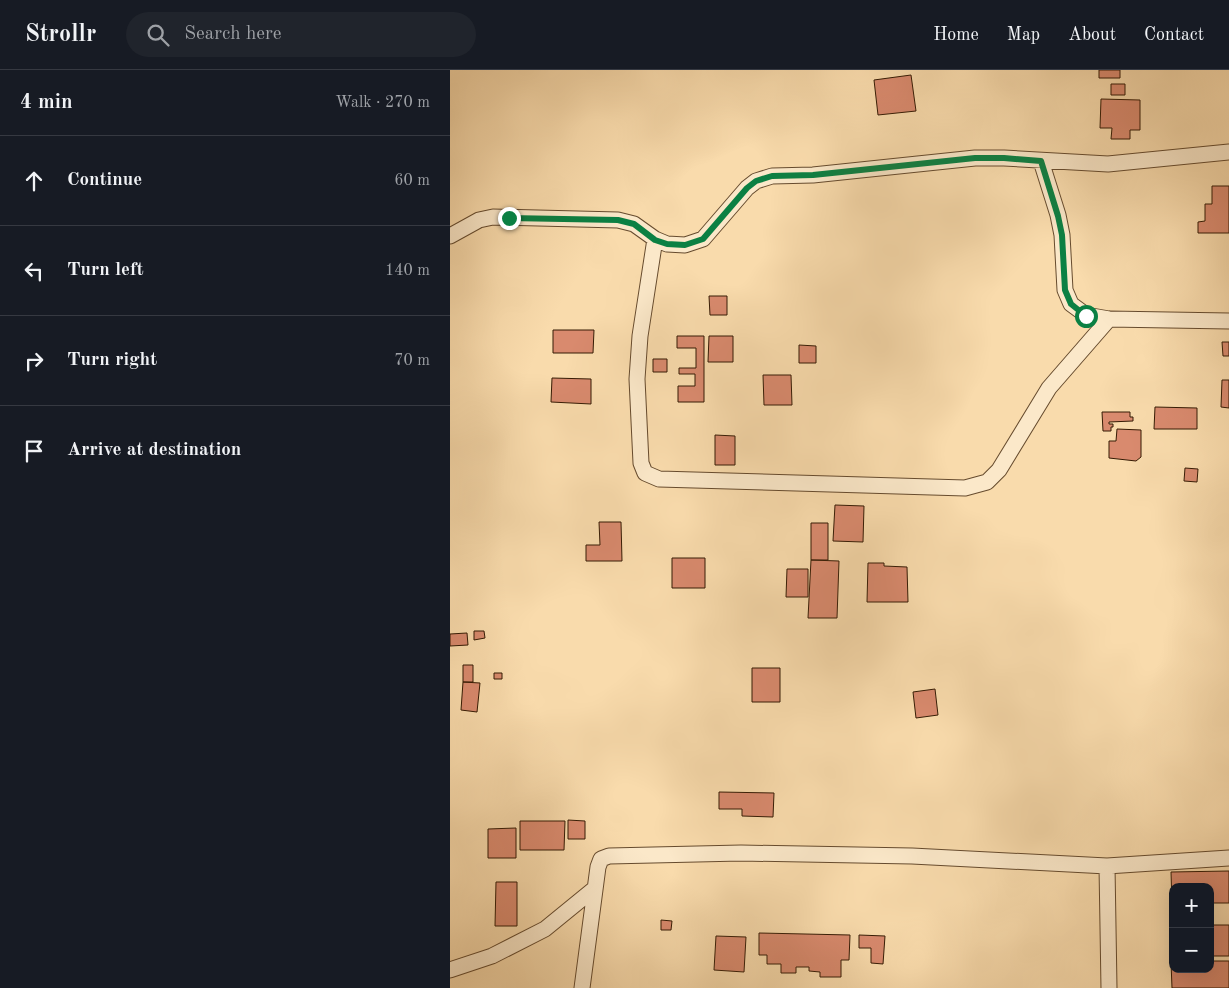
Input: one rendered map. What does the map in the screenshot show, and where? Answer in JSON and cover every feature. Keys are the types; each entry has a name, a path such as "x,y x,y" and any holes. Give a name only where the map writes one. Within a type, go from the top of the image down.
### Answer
{"street":[{"path":"450,236 479,220 493,217 618,220 634,224 655,240 667,244 685,245 703,239 747,188 756,181 772,176 813,175 975,158 1108,164 1229,152"},
{"path":"1041,161 1062,235 1065,290 1071,304 1086,316 1109,319 1229,321"},
{"path":"655,240 640,336 637,379 641,463 646,473 659,478 965,488 987,482 999,470 1049,388 1109,319"},
{"path":"582,988 598,867 601,859 609,856 741,853 912,856 1107,866 1229,858"},
{"path":"1107,866 1109,988"},
{"path":"450,970 492,956 545,929 594,889"}],"building":[{"path":"1099,70 1120,70 1120,78 1099,78"},
{"path":"911,75 916,111 878,115 874,80"},
{"path":"1111,84 1125,84 1125,95 1111,95"},
{"path":"1101,99 1140,100 1140,130 1130,130 1130,139 1111,139 1112,128 1100,128"},
{"path":"1212,186 1229,186 1229,233 1198,233 1198,222 1205,221 1205,204 1212,204"},
{"path":"709,296 727,296 727,315 710,315"},
{"path":"553,330 594,330 593,353 553,353"},
{"path":"677,336 704,336 704,402 678,402 678,386 695,386 695,374 679,374 679,368 696,368 696,348 677,348"},
{"path":"709,336 733,336 733,362 708,362"},
{"path":"1222,342 1229,342 1229,356 1223,356"},
{"path":"799,345 816,346 816,363 799,363"},
{"path":"653,359 667,359 667,372 653,372"},
{"path":"763,375 791,375 792,405 764,405"},
{"path":"552,378 591,379 591,404 551,402"},
{"path":"1222,380 1229,380 1229,408 1221,407"},
{"path":"1155,407 1197,408 1197,429 1154,429"},
{"path":"1102,412 1130,412 1130,417 1133,417 1133,421 1109,422 1109,424 1113,424 1111,431 1103,431"},
{"path":"1117,429 1141,430 1141,457 1136,461 1109,458 1109,441 1116,441"},
{"path":"715,435 735,436 735,465 715,465"},
{"path":"1185,468 1198,469 1197,482 1184,481"},
{"path":"835,505 864,506 863,542 833,541"},
{"path":"599,522 621,522 622,561 586,561 586,545 600,545"},
{"path":"811,523 828,523 828,560 811,560"},
{"path":"672,558 705,558 705,588 672,588"},
{"path":"811,560 839,561 837,618 808,618"},
{"path":"868,563 884,563 884,566 907,567 908,602 867,602"},
{"path":"787,569 808,569 808,597 786,597"},
{"path":"474,631 484,631 485,638 474,640"},
{"path":"467,633 468,645 450,646 450,634"},
{"path":"463,665 473,665 473,682 463,682"},
{"path":"752,668 780,668 780,702 752,702"},
{"path":"494,673 502,673 502,679 494,679"},
{"path":"463,682 480,683 477,712 461,710"},
{"path":"935,689 938,715 916,718 913,692"},
{"path":"719,792 774,793 773,817 742,816 742,809 719,809"},
{"path":"568,820 585,821 585,839 568,839"},
{"path":"520,821 565,821 564,850 520,850"},
{"path":"516,828 516,858 488,858 488,829"},
{"path":"1229,871 1229,903 1214,903 1214,883 1171,883 1171,872"},
{"path":"496,882 517,882 517,926 495,926"},
{"path":"661,920 672,921 671,930 661,930"},
{"path":"1214,925 1229,925 1229,956 1214,956"},
{"path":"759,933 850,935 849,960 841,960 841,977 820,977 820,972 809,971 809,967 796,967 796,973 781,973 781,964 767,964 767,955 759,955"},
{"path":"859,935 885,936 883,964 871,963 871,948 859,948"},
{"path":"716,936 746,937 744,972 714,970"},
{"path":"1214,961 1229,961 1229,988 1172,988 1171,973 1214,973"}],"route":[{"path":"509,218 618,220 634,224 655,240 667,244 685,245 703,239 747,188 756,181 772,176 813,175 914,166 975,158 1041,161 1062,235 1065,290 1071,304 1086,316"}]}
